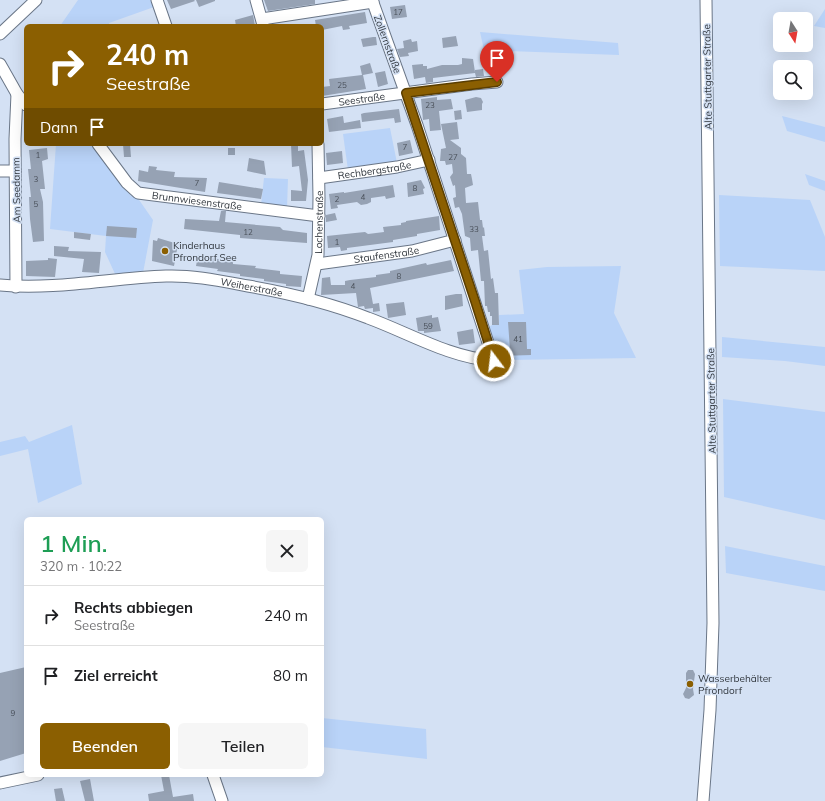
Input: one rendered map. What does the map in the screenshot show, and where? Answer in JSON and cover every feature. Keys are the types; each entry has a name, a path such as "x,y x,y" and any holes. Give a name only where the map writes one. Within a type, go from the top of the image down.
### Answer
{"street":[{"path":"0,34 36,0"},
{"path":"157,0 165,24"},
{"path":"256,0 263,22 372,1"},
{"name":"Alte Stuttgarter Straße","path":"703,801 710,710 713,623 706,0"},
{"name":"Zollernstraße","path":"372,1 429,160 494,361"},
{"path":"0,64 17,94 24,103"},
{"name":"Seestraße","path":"324,104 497,82"},
{"name":"Am Seedamm","path":"16,287 14,171 17,94"},
{"name":"Brunnwiesenstraße","path":"99,146 126,183 138,193 318,216"},
{"name":"Lochenstraße","path":"308,299 317,264 319,178 318,146"},
{"name":"Rechbergstraße","path":"319,178 397,167 429,160"},
{"path":"0,172 14,171"},
{"name":"Staufenstraße","path":"317,264 412,251 455,240"},
{"name":"Weiherstraße","path":"0,285 37,287 179,276 248,286 308,299 368,318 408,336 459,354 471,358 494,361"},
{"path":"0,783 28,777"},
{"path":"214,777 222,801"}],"shaded area":[{"path":"78,0 152,0 154,7 109,24 61,24"},
{"path":"825,9 825,28 814,26"},
{"path":"480,32 618,43 619,55 484,50"},
{"path":"782,116 825,127 825,142 787,131"},
{"path":"390,128 397,163 348,170 343,134"},
{"path":"56,146 94,146 131,196 137,197 153,220 143,273 116,276 105,252 106,236 50,229"},
{"path":"805,174 825,181 825,191 809,185"},
{"path":"264,178 288,179 287,208 261,205"},
{"path":"719,195 810,200 825,237 825,271 720,266"},
{"path":"621,266 614,313 636,358 500,360 498,358 488,328 492,325 499,325 499,315 524,314 519,270 547,267"},
{"path":"722,337 825,347 825,366 785,361 722,357"},
{"path":"723,399 825,412 825,520 724,497"},
{"path":"72,425 82,484 38,503 28,449 0,456 0,442 25,436 29,442"},
{"path":"725,546 825,566 825,591 726,573"},
{"path":"324,718 426,729 427,759 324,747"}],"building":[{"path":"167,0 194,0 195,1 171,9"},
{"path":"196,0 215,0 215,1 199,7"},
{"path":"264,0 315,0 315,4 268,11"},
{"path":"405,5 407,17 392,19 390,7"},
{"path":"365,12 367,23 349,26 350,29 343,30 342,26 324,30 324,24 316,24 315,20"},
{"path":"253,15 255,24 236,24 235,20"},
{"path":"456,36 458,46 443,48 442,38"},
{"path":"376,37 377,45 363,47 361,39"},
{"path":"411,39 412,42 417,41 418,51 408,53 409,56 400,57 397,49 404,48 403,41"},
{"path":"462,58 473,59 475,72 475,70 483,69 484,76 476,77 475,73 433,78 433,82 426,83 425,77 414,79 412,65 423,64 423,66 427,66 427,69 442,65 458,65 462,64"},
{"path":"370,63 373,73 363,75 366,89 324,96 324,87 330,86 329,79 362,75 360,66"},
{"path":"385,71 388,84 378,87 375,73"},
{"path":"437,97 437,100 451,99 453,109 439,111 441,130 430,131 429,119 423,120 421,99"},
{"path":"476,97 481,98 483,102 482,110 467,112 465,100"},
{"path":"399,109 401,122 395,123 394,118 362,122 361,114"},
{"path":"461,110 462,119 455,120 454,111"},
{"path":"343,116 344,123 360,120 361,128 329,132 327,119"},
{"path":"457,122 459,139 450,140 461,148 461,154 466,158 467,174 471,174 473,185 465,188 466,203 478,202 480,220 482,220 483,228 484,227 485,236 482,236 484,251 488,250 491,279 493,278 495,293 498,293 499,325 492,325 492,316 490,316 490,312 488,312 487,306 485,306 484,281 481,281 478,250 471,251 470,238 465,236 462,214 459,207 455,208 453,198 456,197 455,185 453,186 450,177 453,173 452,164 446,165 445,161 440,161 441,149 446,148 441,124"},
{"path":"410,140 413,153 399,156 397,143"},
{"path":"123,146 130,146 131,157 124,157"},
{"path":"291,146 298,146 298,151 304,150 308,180 306,201 291,201 291,190 302,191 299,166 292,167"},
{"path":"47,148 48,159 42,161 45,189 40,189 43,202 44,241 33,242 29,197 31,197 28,169 31,169 29,150"},
{"path":"228,148 235,148 235,155 228,155"},
{"path":"342,151 343,163 327,165 326,153"},
{"path":"249,158 264,161 266,175 247,171"},
{"path":"149,166 157,167 156,170 175,172 174,177 207,178 205,192 138,181 139,170 148,172"},
{"path":"421,180 425,188 423,189 424,194 408,197 407,183"},
{"path":"219,182 263,189 261,199 217,193"},
{"path":"393,185 395,197 386,199 385,196 371,198 371,202 367,204 361,205 357,202 337,205 338,208 331,209 329,194"},
{"path":"221,211 226,211 225,222 280,227 283,230 307,233 307,243 240,238 240,235 184,229 185,219 219,221"},
{"path":"335,213 337,220 326,222 326,215"},
{"path":"439,216 440,230 393,240 393,242 347,248 347,250 341,251 340,247 328,248 327,236 365,232 368,234 384,232 383,227 401,225 401,223 406,221"},
{"path":"107,226 137,228 136,238 106,236"},
{"path":"74,232 91,234 90,240 74,238"},
{"name":"Kinderhaus Pfrondorf See","path":"158,238 178,244 174,266 152,261 153,240 157,241"},
{"path":"54,246 69,247 68,251 101,252 99,273 82,272 84,259 54,256"},
{"path":"198,255 233,262 233,264 256,266 255,268 280,271 280,274 302,276 301,287 286,286 286,284 264,281 264,279 240,276 240,274 217,271 218,269 196,266"},
{"path":"48,258 57,259 55,277 26,276 26,261 48,260"},
{"path":"451,260 454,271 370,288 373,304 379,303 380,311 373,312 373,308 365,309 364,306 358,307 356,293 321,295 322,278 330,277 331,285 345,285 345,281 376,277 376,275 390,273 390,271 426,263 427,265"},
{"path":"462,294 463,306 445,310 445,296"},
{"path":"404,302 406,315 388,318 386,304"},
{"path":"432,315 432,318 438,317 441,331 424,333 424,331 418,331 416,318"},
{"path":"508,322 526,322 527,349 531,349 531,355 500,356 498,351 510,350"},
{"path":"473,329 475,343 459,345 457,332"},
{"path":"24,667 24,754 0,761 0,673"},
{"name":"Wasserbehälter Pfrondorf","path":"688,670 693,670 695,674 693,689 694,695 689,699 685,698 683,694 686,688 686,673"},
{"path":"161,777 169,777 173,797 193,794 194,801 149,801 148,794 164,791"},
{"path":"90,779 94,801 85,801 80,781"},
{"path":"62,788 65,801 56,801 54,789"}],"place":[{"name":"Kinderhaus Pfrondorf See","path":"165,251"},
{"name":"Wasserbehälter Pfrondorf","path":"690,684"}],"route":[{"path":"494,361 406,93 497,82"}]}
